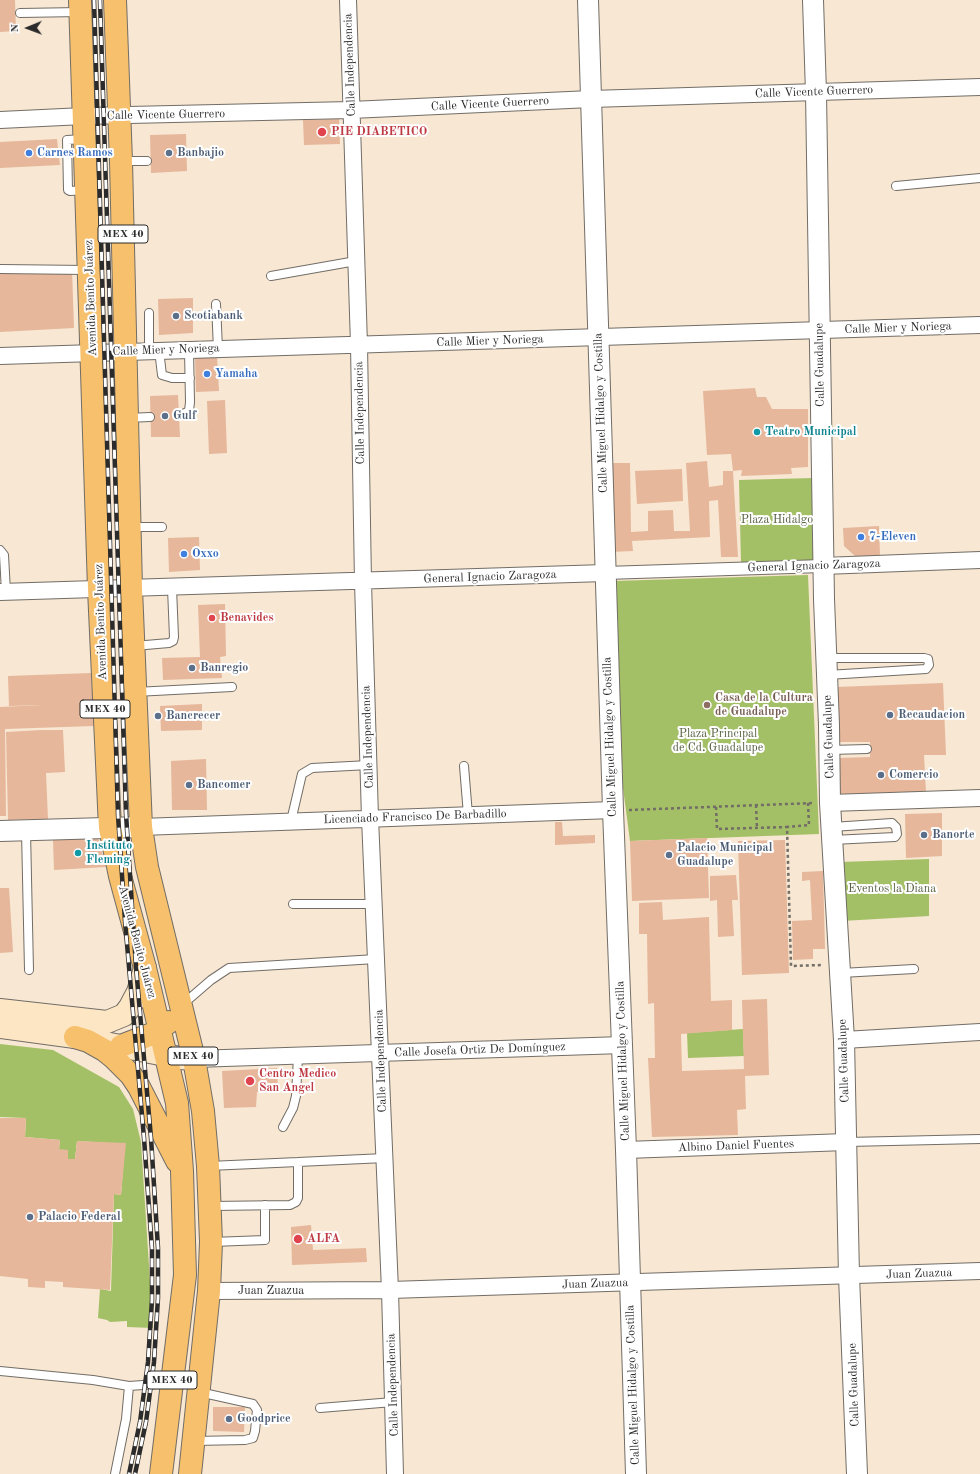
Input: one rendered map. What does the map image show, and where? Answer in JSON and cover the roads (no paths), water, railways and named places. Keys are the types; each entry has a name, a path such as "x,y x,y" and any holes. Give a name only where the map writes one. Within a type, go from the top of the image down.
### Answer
{"main road":[{"name":"Avenida Benito Juárez","path":"115,0 121,161 131,589 141,826 146,867 194,1059 203,1111 210,1206 211,1242 172,1383 161,1474"},
{"name":"Avenida Benito Juárez","path":"80,6 90,270 99,590 110,828 120,876 145,968 177,1102 182,1171 185,1255 197,1289 198,1392 190,1474"},
{"path":"0,1010 107,1022 124,1014 130,1007 138,992 145,968"},
{"path":"121,1046 143,1039 159,1030 175,1016 180,1006"},
{"path":"0,1027 74,1037 166,1056 194,1059"},
{"path":"74,1037 88,1041 104,1050 131,1075 139,1086 157,1119 182,1171"}],"street":[{"name":"Calle Independencia","path":"348,0 359,345 362,582 370,818 390,1290 395,1474"},
{"name":"Calle Miguel Hidalgo y Costilla","path":"588,0 605,573 623,1045 636,1474"},
{"name":"Calle Guadalupe","path":"813,0 816,93 823,566 830,750 830,803 844,1040 849,1276 857,1474"},
{"name":"Calle Vicente Guerrero","path":"0,120 84,116 351,110 591,99 980,87"},
{"name":"Calle Mier y Noriega","path":"0,356 980,325"},
{"name":"General Ignacio Zaragoza","path":"3,592 362,582 980,560"},
{"path":"830,803 980,798"},
{"name":"Licenciado Francisco De Barbadillo","path":"0,832 613,810"},
{"path":"844,1040 980,1032"},
{"name":"Calle Josefa Ortiz De Domínguez","path":"194,1059 623,1045"},
{"name":"Albino Daniel Fuentes","path":"626,1150 846,1142"},
{"name":"Juan Zuazua","path":"197,1289 390,1290 980,1271"}],"lane":[{"path":"20,13 80,6"},
{"path":"121,161 147,161"},
{"path":"896,186 980,178"},
{"path":"271,276 356,261"},
{"path":"0,269 90,270"},
{"path":"216,304 218,349"},
{"path":"149,313 154,351 162,376 172,378 190,378"},
{"path":"179,415 189,411 189,350"},
{"path":"127,418 150,417"},
{"path":"130,527 162,527"},
{"path":"0,550 4,555 3,592"},
{"path":"133,646 169,644 173,641 172,588"},
{"path":"924,658 928,659 929,664 926,669 826,666 924,658"},
{"path":"135,692 232,687"},
{"path":"830,750 867,749"},
{"path":"291,821 302,774 312,768 369,766"},
{"path":"464,766 468,815"},
{"path":"892,823 896,827 897,834 895,837 832,833 892,823"},
{"path":"26,831 29,970"},
{"path":"293,904 374,904"},
{"path":"180,1006 211,980 229,968 376,959"},
{"path":"840,973 914,969"},
{"path":"282,1127 293,1108 296,1096 298,1056"},
{"path":"846,1142 980,1139"},
{"path":"208,1166 385,1158"},
{"path":"210,1206 290,1205 296,1202 299,1192 298,1162"},
{"path":"211,1242 265,1240 265,1205"},
{"path":"0,1371 93,1380 129,1386 172,1383"},
{"path":"115,1474 126,1419 129,1386"},
{"path":"193,1441 245,1440 253,1438 255,1430 257,1410 253,1404 198,1392"},
{"path":"320,1408 393,1402"}],"railway":[{"path":"94,0 118,815 125,921 152,1249 152,1300 148,1362 140,1422 129,1474"},
{"path":"100,0 126,814 136,967 151,1138 158,1248 158,1298 154,1362 146,1422 135,1474"}],"place":[{"name":"PIE DIABETICO","path":"322,132"},
{"name":"Carnes Ramos","path":"29,153"},
{"name":"Banbajio","path":"169,153"},
{"name":"Scotiabank","path":"176,316"},
{"name":"Yamaha","path":"207,374"},
{"name":"Gulf","path":"165,416"},
{"name":"Teatro Municipal","path":"757,432"},
{"name":"7-Eleven","path":"861,537"},
{"name":"Oxxo","path":"184,554"},
{"name":"Benavides","path":"212,618"},
{"name":"Banregio","path":"192,668"},
{"name":"Casa de la Cultura de Guadalupe","path":"707,705"},
{"name":"Recaudacion","path":"890,715"},
{"name":"Bancrecer","path":"158,716"},
{"name":"Comercio","path":"881,775"},
{"name":"Bancomer","path":"189,785"},
{"name":"Banorte","path":"924,835"},
{"name":"Instituto Fleming","path":"78,853"},
{"name":"Palacio Municipal Guadalupe","path":"669,855"},
{"name":"Centro Medico San Angel","path":"250,1081"},
{"name":"Palacio Federal","path":"30,1217"},
{"name":"ALFA","path":"298,1239"},
{"name":"Goodprice","path":"229,1419"}],"park label":[{"name":"Plaza Hidalgo","path":"777,520"},
{"name":"Plaza Principal de Cd. Guadalupe","path":"718,741"},
{"name":"Eventos la Diana","path":"892,889"}]}
